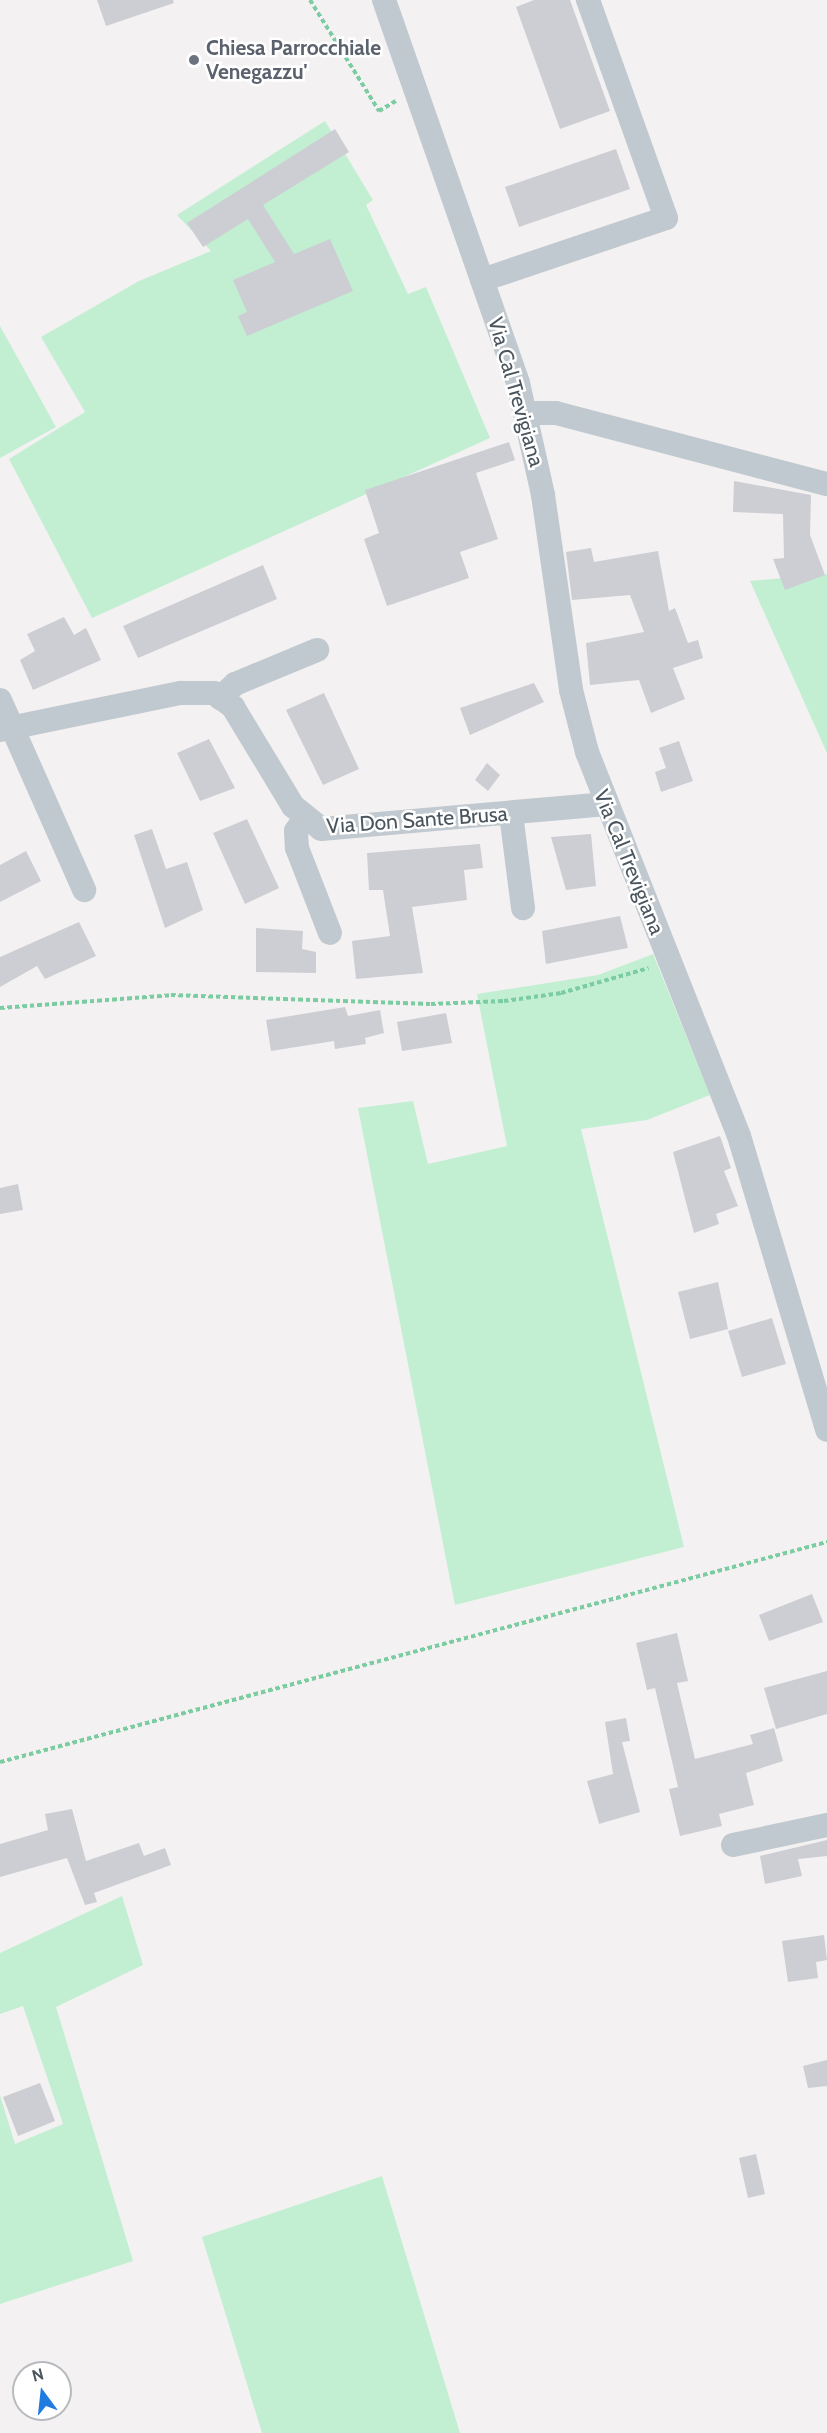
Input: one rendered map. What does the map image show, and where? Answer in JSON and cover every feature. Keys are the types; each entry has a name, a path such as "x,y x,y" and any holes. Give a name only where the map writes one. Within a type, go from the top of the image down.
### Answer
{"street":[{"name":"Via Cal Trevigiana","path":"384,0 482,280 525,413 571,690 604,804 740,1136 827,1430"},
{"path":"482,280 666,218 588,0"},
{"path":"525,413 556,413 827,484"},
{"path":"7,729 181,693 220,698 235,684 317,650"},
{"name":"Via Don Sante Brusa","path":"220,698 233,707 304,819 321,829 604,804"},
{"path":"0,700 7,729 84,890"},
{"path":"511,814 523,908"},
{"path":"304,819 296,831 297,848 330,933"},
{"path":"733,1845 827,1825"}],"path":[{"path":"310,0 379,111 403,96"},
{"path":"0,1008 171,995 431,1004 504,1001 561,993 669,962"},
{"path":"0,1762 827,1542"}],"green space":[{"path":"325,121 373,200 366,205 408,294 426,287 490,438 92,618 9,459 85,412 41,337 139,281 211,251 177,215"},
{"path":"0,326 56,427 0,458"},
{"path":"827,574 827,753 750,581"},
{"path":"653,954 710,1095 647,1120 581,1129 684,1547 455,1605 358,1108 413,1101 428,1164 507,1146 477,994 598,975"},
{"path":"122,1896 143,1965 56,2007 133,2261 0,2304 0,2095 15,2144 63,2124 23,2006 0,2014 0,1953"},
{"path":"382,2176 460,2433 262,2433 202,2237"}],"building":[{"path":"97,0 173,0 174,3 106,26"},
{"path":"534,0 570,0 610,111 560,129 516,7"},
{"path":"335,129 349,152 263,205 294,254 330,239 353,291 247,336 238,316 247,312 233,280 275,262 248,219 203,247 187,223"},
{"path":"616,149 630,189 519,227 505,187"},
{"path":"509,442 515,460 476,473 498,539 460,552 469,578 387,606 364,539 379,533 365,490"},
{"path":"734,481 811,495 810,535 825,575 785,590 773,559 784,558 783,514 733,512"},
{"path":"591,548 594,562 658,551 669,611 675,608 688,643 698,640 703,658 673,668 685,699 651,713 639,680 590,685 586,643 644,632 630,595 572,600 566,552"},
{"path":"263,565 277,599 138,658 123,626"},
{"path":"64,617 74,635 86,628 101,660 33,690 20,660 35,651 27,634"},
{"path":"534,683 544,702 470,735 460,708"},
{"path":"324,693 359,769 323,785 286,710"},
{"path":"209,739 235,788 200,801 177,753"},
{"path":"679,741 693,781 661,792 655,772 666,768 659,748"},
{"path":"487,763 500,775 488,791 475,780"},
{"path":"247,819 279,888 245,904 213,833"},
{"path":"152,829 166,869 187,862 203,910 165,928 134,835"},
{"path":"591,834 596,886 566,890 551,837"},
{"path":"480,844 483,868 464,870 467,900 412,907 423,973 356,979 352,941 390,936 383,890 369,890 367,853"},
{"path":"26,851 41,881 0,902 0,865"},
{"path":"620,916 628,948 546,964 542,931"},
{"path":"79,922 96,956 45,979 37,966 0,987 0,957"},
{"path":"256,928 303,931 302,949 316,952 316,973 256,972"},
{"path":"345,1007 348,1016 380,1010 384,1033 365,1038 366,1044 335,1049 334,1041 271,1051 266,1020"},
{"path":"446,1013 452,1043 402,1051 397,1022"},
{"path":"720,1136 731,1168 724,1171 738,1206 716,1214 719,1224 694,1233 673,1152"},
{"path":"18,1184 23,1210 0,1214 0,1188"},
{"path":"718,1282 728,1329 690,1339 678,1292"},
{"path":"772,1318 786,1364 742,1377 728,1331"},
{"path":"812,1594 823,1622 769,1641 759,1615"},
{"path":"677,1633 688,1681 677,1683 695,1759 753,1744 750,1735 774,1728 783,1761 746,1773 754,1805 719,1814 722,1826 680,1836 669,1789 678,1787 655,1688 647,1690 636,1643"},
{"path":"827,1671 827,1714 776,1729 764,1688"},
{"path":"626,1718 630,1741 622,1742 640,1812 599,1824 587,1781 613,1774 605,1722"},
{"path":"72,1809 86,1861 139,1843 144,1856 165,1848 171,1865 94,1893 97,1902 85,1905 67,1858 0,1877 0,1844 48,1830 45,1814"},
{"path":"827,1840 827,1856 798,1859 802,1876 765,1884 760,1856"},
{"path":"824,1935 827,1960 816,1962 818,1978 788,1982 782,1941"},
{"path":"827,2060 827,2086 808,2088 803,2066"},
{"path":"40,2083 55,2121 18,2136 3,2097"},
{"path":"756,2154 765,2194 748,2198 739,2158"}],"place":[{"name":"Chiesa Parrocchiale Venegazzu'","path":"194,60"}]}
